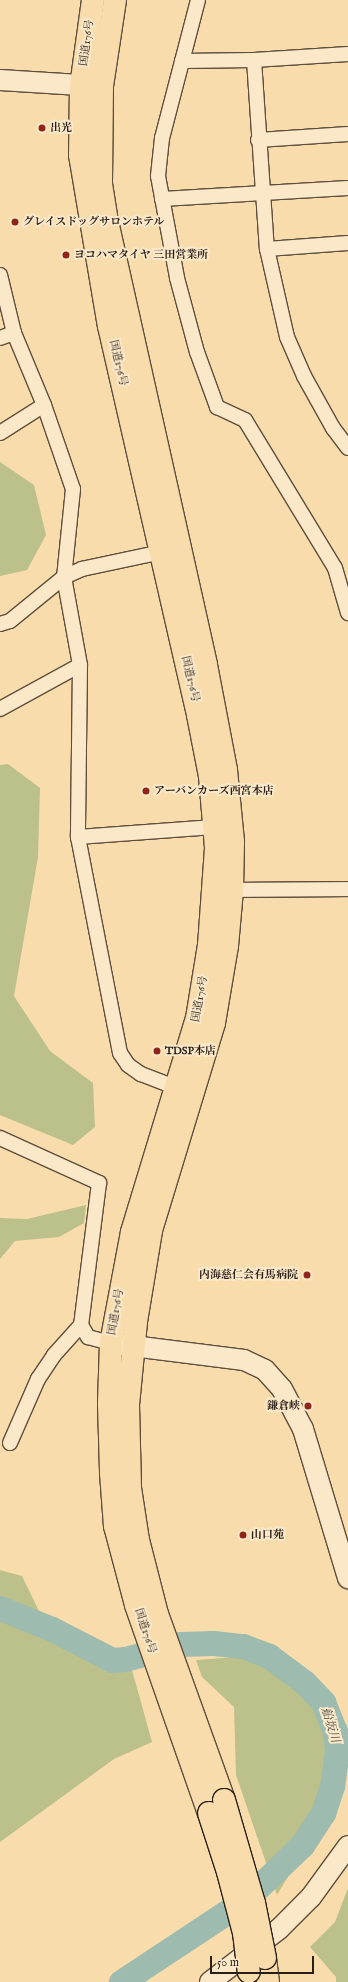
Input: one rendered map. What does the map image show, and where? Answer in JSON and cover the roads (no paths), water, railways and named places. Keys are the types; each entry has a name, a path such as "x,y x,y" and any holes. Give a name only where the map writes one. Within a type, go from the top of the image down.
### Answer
{"highway":[{"name":"国道176号","path":"92,0 92,86 101,184 106,217 206,665 225,763 232,842 232,890 223,976 214,1023 152,1231 132,1346 128,1405 130,1488 138,1540 145,1605"},
{"name":"国道176号","path":"115,0 92,86 80,155 91,228 109,326 200,722 210,776 214,827 215,883 209,945 197,1018 178,1088 152,1163 132,1232 111,1343 109,1404 115,1526 217,1806 228,1872 255,1971 268,1982"}],"street":[{"path":"198,0 162,138 158,176 185,308 197,352 217,407 245,420 335,568 348,613"},
{"path":"182,62 254,60 348,54"},
{"path":"254,60 261,193 267,249 287,337 308,382 333,428 348,448"},
{"path":"0,80 92,86"},
{"path":"258,140 348,134"},
{"path":"162,199 348,188"},
{"path":"267,249 348,243"},
{"path":"0,274 14,333 44,405 73,489 64,577 80,665 78,837 120,1052 128,1065 141,1074 178,1088"},
{"path":"0,338 14,333"},
{"path":"0,433 44,405"},
{"path":"0,624 10,621 64,577 82,569 161,552"},
{"path":"0,709 80,665"},
{"path":"78,837 214,827"},
{"path":"232,890 348,889"},
{"path":"0,1138 99,1183 81,1325 54,1355 38,1379 10,1443"},
{"path":"81,1325 88,1337 111,1343 244,1360 265,1370 286,1396 304,1429 348,1578"},
{"path":"210,1982 278,1929 311,1897 348,1846"}],"waterway":[{"name":"船坂川","path":"0,1608 52,1629 112,1660 125,1659 181,1644 213,1643 243,1646 269,1656 304,1682 323,1702 335,1731 337,1751 332,1786 323,1813 302,1845 245,1900 121,1982"}],"place":[{"name":"出光","path":"42,128"},
{"name":"グレイスドッグサロンホテル","path":"15,222"},
{"name":"ヨコハマタイヤ 三田営業所","path":"66,255"},
{"name":"アーバンカーズ西宮本店","path":"146,791"},
{"name":"TDSP本店","path":"157,1051"},
{"name":"内海慈仁会有馬病院","path":"307,1275"},
{"name":"鎌倉峡","path":"308,1406"},
{"name":"山口苑","path":"243,1535"}]}
